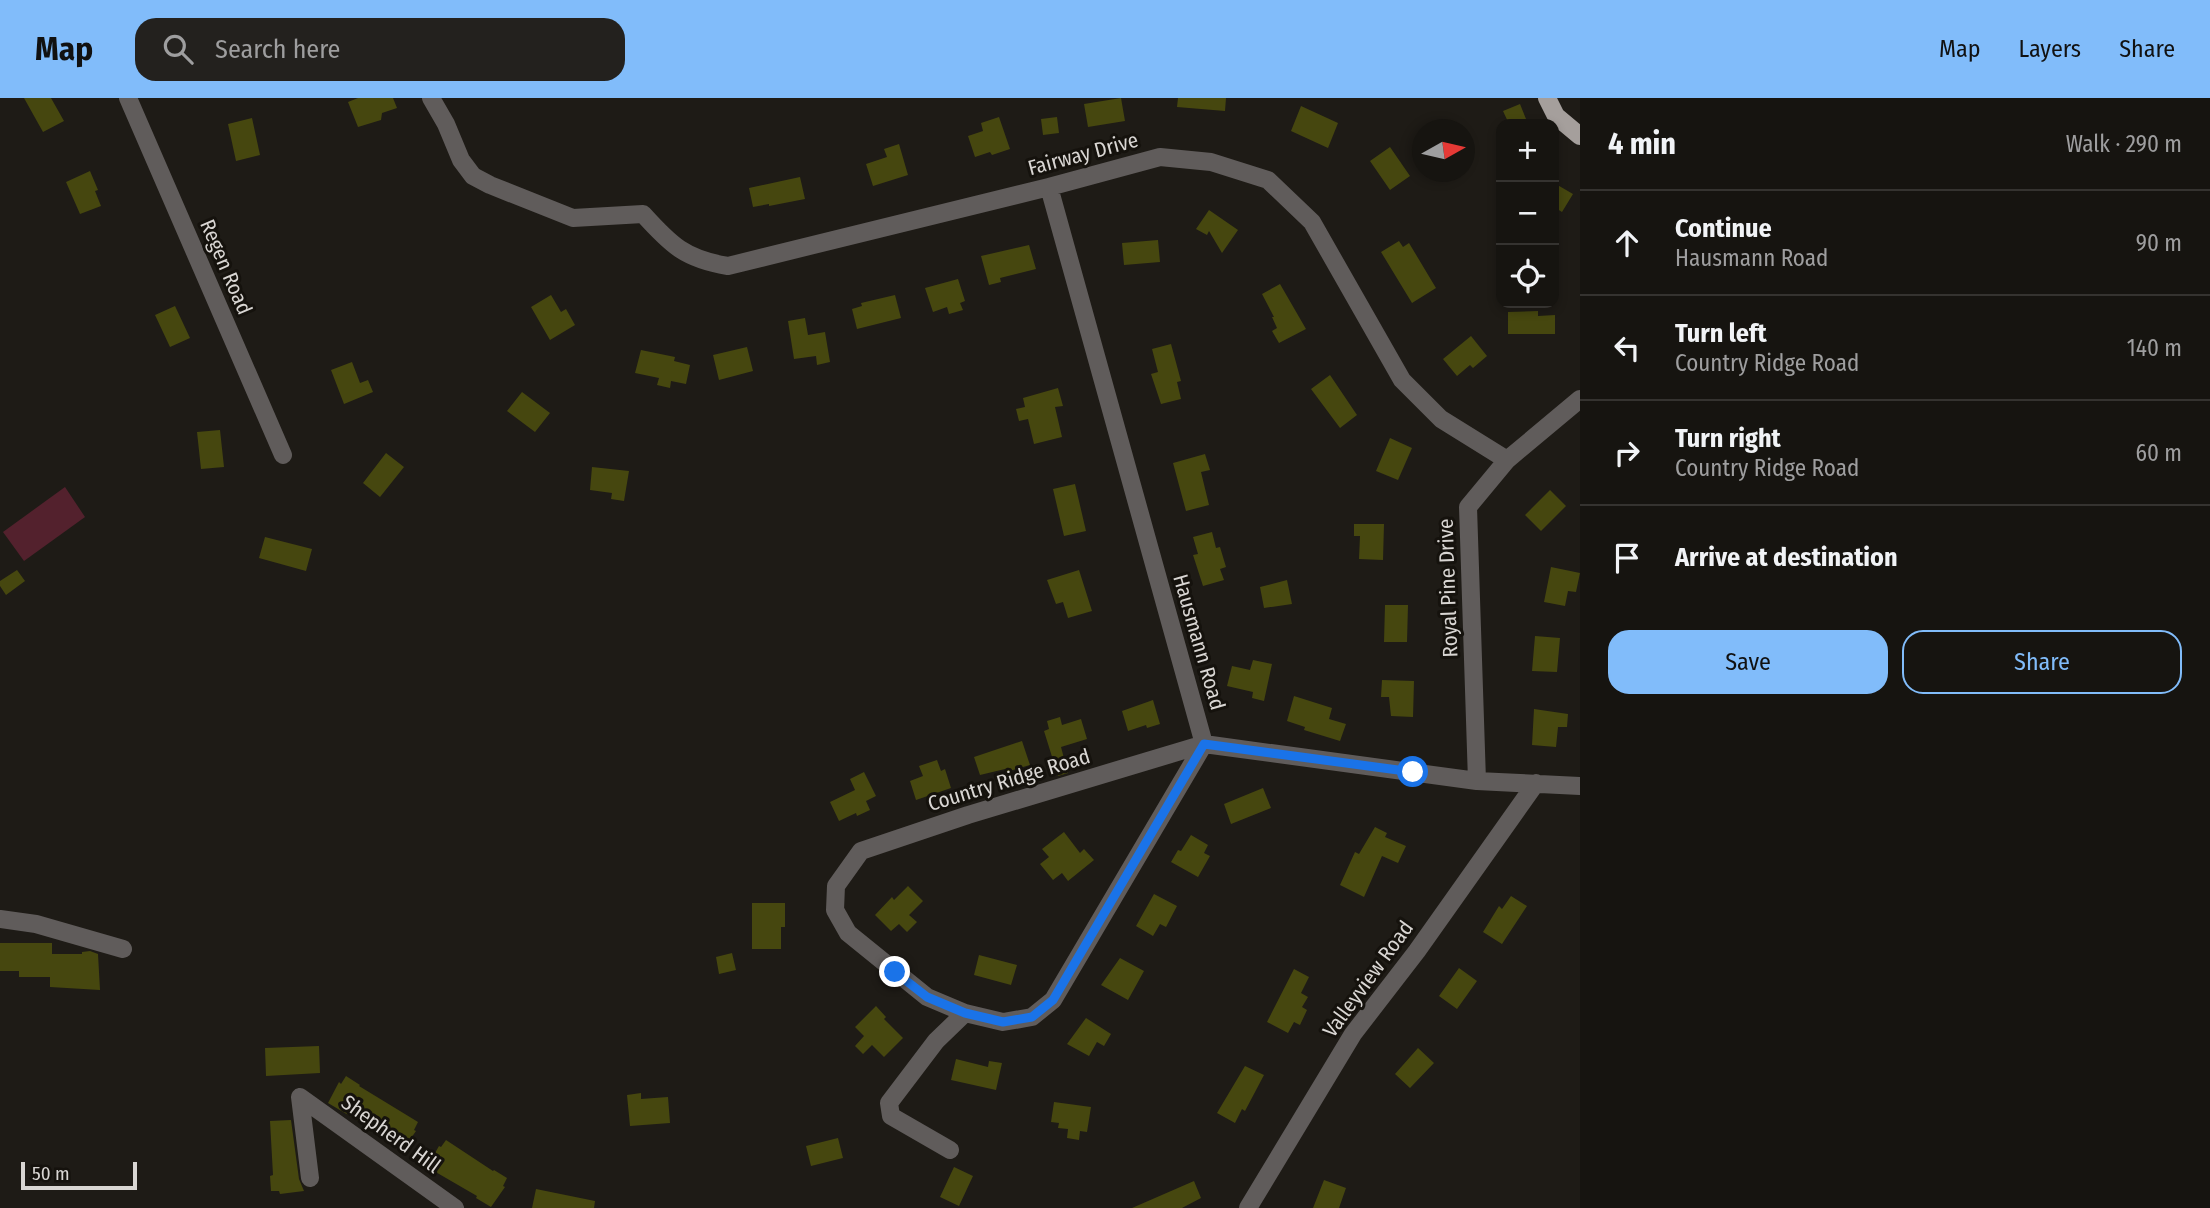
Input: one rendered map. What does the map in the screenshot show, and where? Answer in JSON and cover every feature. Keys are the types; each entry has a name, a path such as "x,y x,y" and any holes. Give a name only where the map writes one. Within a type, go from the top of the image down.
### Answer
{"main road":[{"path":"1547,98 1556,116 1580,136"}],"street":[{"name":"Regen Road","path":"128,98 283,455"},
{"name":"Fairway Drive","path":"432,98 461,160 473,176 490,186 573,218 643,214 671,245 703,262 728,266 1160,157 1212,162 1268,180 1312,222 1402,380 1441,419 1507,460"},
{"name":"Hausmann Road","path":"1049,187 1204,744 1477,781 1580,786"},
{"name":"Royal Pine Drive","path":"1477,781 1468,508 1507,460 1580,399"},
{"name":"Country Ridge Road","path":"1204,744 1053,1000 1032,1017 1003,1022 965,1013 927,997 848,933 835,909 836,886 862,851 968,815 1204,744"},
{"name":"Valleyview Road","path":"1248,1208 1353,1034 1417,951 1536,783"},
{"path":"0,919 36,924 123,949"},
{"path":"950,1150 891,1116 889,1103 936,1041 965,1013"},
{"name":"Shepherd Hill","path":"310,1178 300,1097 455,1208"}],"shaded area":[{"path":"65,487 85,517 24,561 3,532"}],"building":[{"path":"24,98 51,98 64,121 43,132"},
{"path":"358,98 393,98 397,108 382,113 381,120 358,127 348,102"},
{"path":"1121,98 1125,121 1088,127 1084,104"},
{"path":"1178,98 1226,98 1225,111 1177,107"},
{"path":"1520,104 1526,119 1507,119 1503,111"},
{"path":"1301,106 1338,123 1328,148 1291,131"},
{"path":"999,117 1010,149 975,157 968,136 983,131 981,123"},
{"path":"1057,117 1059,133 1043,135 1041,119"},
{"path":"252,118 260,155 236,161 228,124"},
{"path":"899,144 908,175 873,186 866,164 887,157 884,149"},
{"path":"1390,147 1410,176 1390,190 1370,161"},
{"path":"90,171 101,206 80,214 66,182"},
{"path":"800,177 805,199 753,207 749,188"},
{"path":"1559,186 1573,194 1562,212 1559,210"},
{"path":"1209,210 1238,230 1222,253 1209,231 1207,235 1196,229"},
{"path":"1158,240 1160,262 1124,265 1122,243"},
{"path":"1399,241 1403,247 1409,243 1436,288 1412,303 1381,252"},
{"path":"1029,245 1036,269 1000,278 1001,282 989,285 981,256"},
{"path":"958,279 965,301 960,303 963,310 949,314 947,307 933,312 925,288"},
{"path":"1280,284 1306,329 1279,343 1272,331 1277,328 1274,317 1262,294"},
{"path":"551,295 561,312 566,309 575,325 550,340 531,307"},
{"path":"895,295 901,318 857,329 852,309 862,306 861,303"},
{"path":"175,306 190,338 170,347 155,315"},
{"path":"1538,311 1538,316 1555,315 1555,334 1508,334 1508,312"},
{"path":"805,318 808,335 825,332 830,362 817,365 816,356 794,359 788,321"},
{"path":"1471,336 1487,356 1473,368 1470,365 1457,376 1443,359"},
{"path":"1171,344 1181,381 1177,382 1181,399 1161,404 1151,374 1158,372 1152,349"},
{"path":"747,347 753,371 719,380 713,355"},
{"path":"641,350 675,357 674,361 690,365 686,384 671,381 670,388 657,385 659,378 635,373"},
{"path":"352,362 360,383 368,380 373,392 344,404 331,370"},
{"path":"1330,375 1357,415 1340,428 1311,389"},
{"path":"1058,388 1063,406 1055,407 1062,437 1034,444 1028,419 1019,421 1016,409 1025,407 1023,398"},
{"path":"522,392 550,413 535,432 507,411"},
{"path":"220,430 224,467 201,469 197,432"},
{"path":"1390,438 1412,448 1398,480 1376,471"},
{"path":"386,453 404,467 380,497 363,483"},
{"path":"1205,454 1210,470 1201,472 1209,505 1186,511 1173,463"},
{"path":"592,467 629,471 624,501 611,499 612,493 590,490"},
{"path":"1075,484 1086,531 1064,536 1053,489"},
{"path":"1550,490 1566,506 1541,531 1525,515"},
{"path":"1354,524 1384,524 1383,560 1359,559 1360,536 1354,536"},
{"path":"1212,532 1216,548 1220,547 1226,567 1220,569 1224,580 1203,586 1193,555 1198,554 1193,537"},
{"path":"265,537 312,549 306,571 259,558"},
{"path":"1551,567 1580,573 1576,592 1568,591 1565,606 1544,602"},
{"path":"17,570 25,581 6,595 0,581"},
{"path":"1079,570 1092,611 1068,618 1063,602 1056,604 1047,580"},
{"path":"1287,580 1292,604 1264,608 1260,587"},
{"path":"1385,605 1408,605 1407,642 1384,642"},
{"path":"1535,636 1560,638 1557,672 1532,671"},
{"path":"1253,660 1272,664 1264,701 1252,698 1253,692 1227,686 1232,666 1250,670"},
{"path":"1382,680 1414,681 1413,717 1391,716 1389,697 1381,697"},
{"path":"1294,696 1332,708 1329,719 1346,724 1340,741 1304,730 1305,727 1287,721"},
{"path":"1153,700 1160,724 1128,731 1122,711"},
{"path":"1534,709 1568,714 1567,727 1558,727 1556,747 1532,745"},
{"path":"1060,717 1062,725 1081,719 1087,739 1061,747 1068,773 1058,776 1044,731 1049,729 1047,721"},
{"path":"1022,741 1030,765 1006,772 1005,769 980,775 974,757"},
{"path":"937,760 941,771 945,769 951,788 916,800 910,781 923,776 919,766"},
{"path":"864,772 876,796 866,801 870,810 839,821 830,802 855,790 850,779"},
{"path":"1263,788 1271,808 1231,824 1224,804"},
{"path":"1375,827 1387,833 1385,837 1406,846 1398,863 1382,856 1364,897 1340,885 1355,852 1359,854"},
{"path":"1064,832 1080,853 1084,849 1094,860 1068,881 1062,873 1053,880 1040,864 1049,857 1042,849"},
{"path":"1191,835 1208,845 1204,853 1210,856 1198,877 1171,862"},
{"path":"908,886 923,901 909,915 917,922 907,932 899,924 891,931 875,915 892,897 894,900"},
{"path":"1154,894 1177,906 1166,927 1160,924 1153,936 1136,926"},
{"path":"1511,896 1527,906 1502,944 1483,932 1499,906 1502,909"},
{"path":"752,903 785,903 781,949 752,949"},
{"path":"0,943 52,943 52,954 82,954 90,951 98,954 100,990 50,987 50,977 19,977 19,971 0,971"},
{"path":"732,953 736,970 719,974 716,957"},
{"path":"979,955 1017,965 1011,985 974,975"},
{"path":"1120,958 1144,971 1128,1000 1101,985"},
{"path":"1459,968 1477,981 1457,1009 1439,996"},
{"path":"1294,969 1309,977 1301,993 1308,997 1302,1007 1307,1010 1300,1025 1294,1022 1288,1033 1267,1022"},
{"path":"876,1006 886,1017 884,1019 903,1038 884,1057 872,1045 863,1054 855,1046 864,1036 855,1027"},
{"path":"1086,1018 1111,1034 1104,1046 1097,1042 1089,1056 1067,1044"},
{"path":"319,1046 320,1073 266,1076 265,1048"},
{"path":"1418,1048 1434,1063 1410,1088 1395,1074"},
{"path":"956,1059 988,1067 989,1061 1002,1063 996,1090 951,1080"},
{"path":"1245,1066 1264,1075 1245,1111 1242,1109 1235,1123 1217,1113"},
{"path":"346,1076 418,1122 414,1130 416,1131 402,1151 382,1135 328,1103 339,1082 341,1084"},
{"path":"641,1093 641,1099 668,1097 670,1123 630,1126 627,1095"},
{"path":"1054,1102 1091,1107 1087,1132 1080,1131 1079,1140 1067,1138 1068,1129 1058,1128 1059,1123 1051,1122"},
{"path":"291,1120 299,1179 304,1191 280,1194 279,1191 271,1191 270,1176 273,1175 270,1121"},
{"path":"838,1138 843,1158 811,1166 806,1146"},
{"path":"446,1140 507,1178 503,1186 505,1187 491,1207 427,1167 439,1146"},
{"path":"954,1167 973,1176 959,1206 940,1197"},
{"path":"1324,1180 1346,1188 1339,1208 1313,1208"},
{"path":"1194,1181 1201,1198 1182,1208 1132,1208"},
{"path":"536,1189 595,1201 594,1208 532,1208"}],"route":[{"path":"895,972 927,997 965,1013 1003,1022 1032,1017 1053,1000 1204,744 1413,772"}]}
